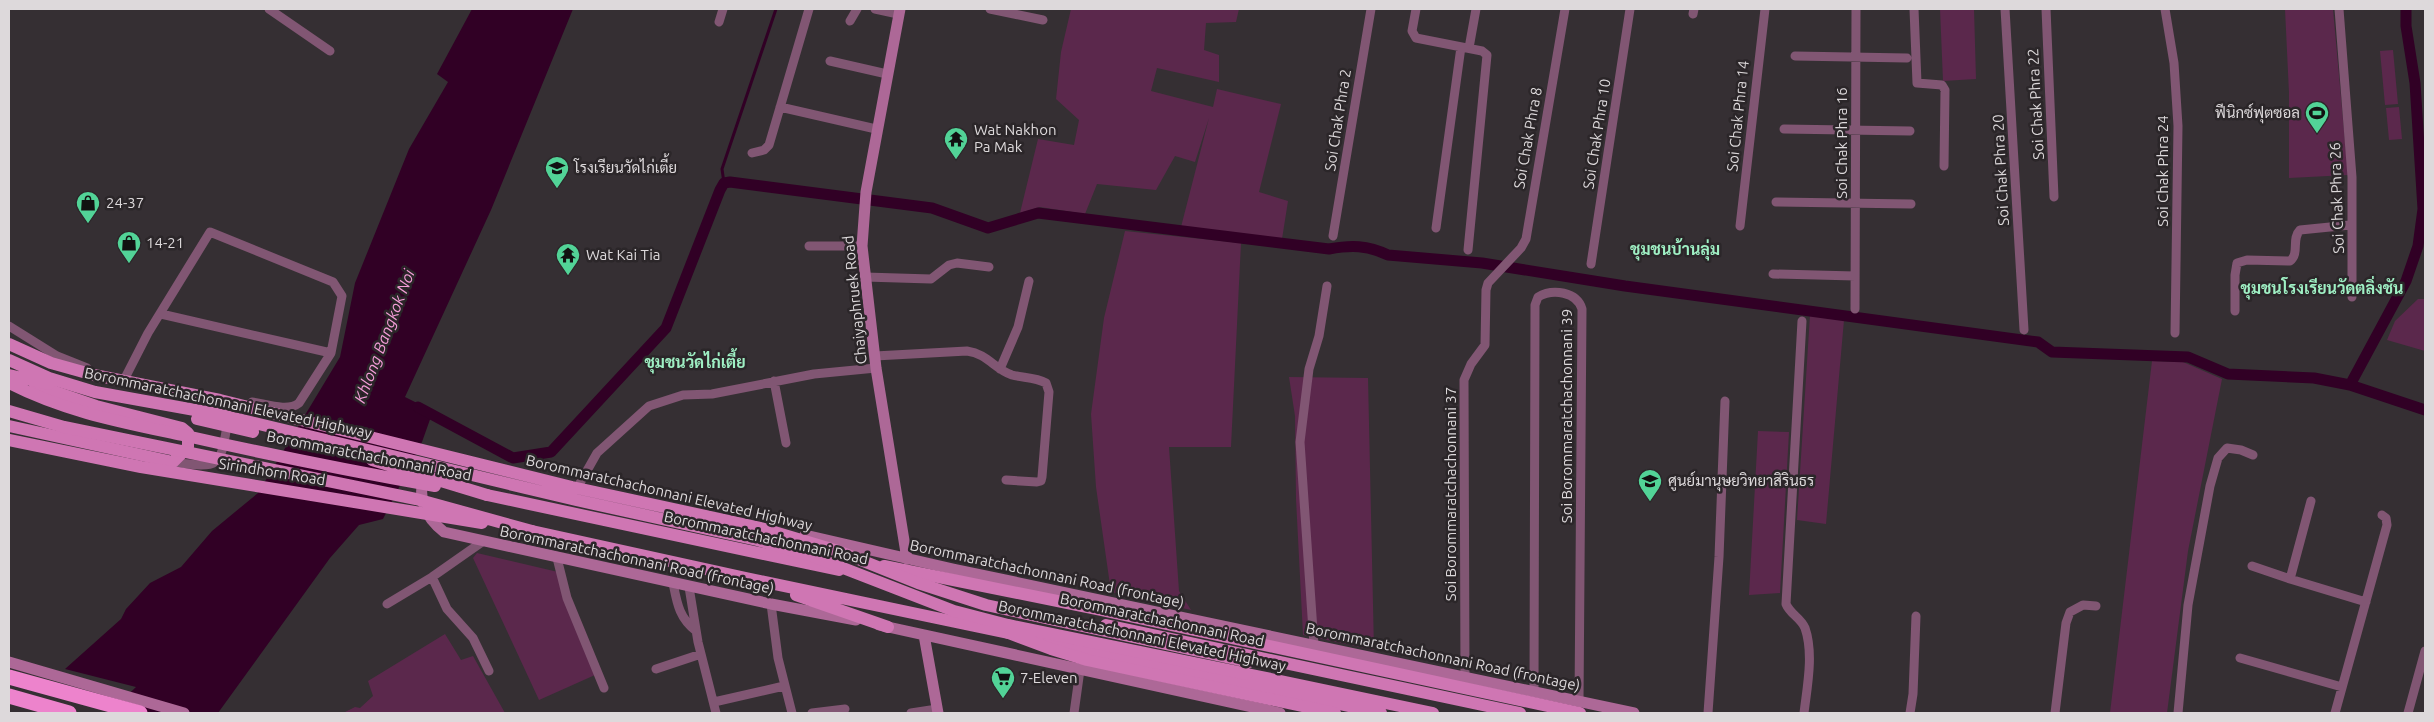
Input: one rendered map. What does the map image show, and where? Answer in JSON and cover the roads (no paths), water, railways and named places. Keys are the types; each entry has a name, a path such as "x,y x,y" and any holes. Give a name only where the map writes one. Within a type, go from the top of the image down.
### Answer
{"highway":[{"path":"9,677 140,713"},
{"path":"9,696 69,713"}],"main road":[{"name":"Chaiyaphruek Road","path":"899,12 876,129 866,192 863,211 862,246 876,362 907,559"},
{"name":"Borommaratchachonnani Elevated Highway","path":"9,344 51,363 94,376 220,400 572,487 761,528 869,563 935,589 986,605 1433,713"},
{"name":"Borommaratchachonnani Elevated Highway","path":"9,360 49,378 95,392 217,414 576,500 757,540 812,556 954,611 1034,631 1496,713"},
{"path":"9,370 28,382 96,406 182,428 188,433 188,447 173,462 9,426"},
{"name":"Sirindhorn Road","path":"9,375 381,462 487,495"},
{"path":"9,384 37,389 95,392"},
{"name":"Borommaratchachonnani Road","path":"9,384 54,404 81,413 241,448 487,495 703,543 1248,654 1520,713"},
{"name":"Borommaratchachonnani Road","path":"9,411 64,427 445,505 532,531 697,568 912,612 1381,713"},
{"name":"Sirindhorn Road","path":"9,440 141,467 532,531"},
{"name":"Borommaratchachonnani Road (frontage)","path":"1280,713 888,627 689,587 458,536 444,532 434,524 425,510 421,495 422,483 428,468 437,457 456,455 907,559 1534,692 1578,709 1634,713"},
{"path":"740,550 808,536"},
{"path":"869,563 1578,709"},
{"path":"746,578 888,627"},
{"path":"954,611 1050,649 1087,660 1335,713"},
{"path":"924,635 938,711"},
{"path":"9,662 184,713"}],"street":[{"path":"269,9 330,51"},
{"path":"719,22 723,9"},
{"path":"752,153 764,150 769,146 809,9"},
{"path":"850,21 857,9"},
{"path":"875,9 899,12"},
{"path":"990,9 1021,12 1043,20"},
{"name":"Soi Chak Phra 2","path":"1333,236 1371,9"},
{"path":"1416,9 1412,31 1415,37 1485,53 1488,60 1468,250"},
{"path":"1436,228 1465,47 1476,9"},
{"name":"Soi Chak Phra 8","path":"1506,264 1526,239 1565,9"},
{"name":"Soi Chak Phra 10","path":"1591,264 1630,9"},
{"name":"Soi Chak Phra 14","path":"1740,226 1765,9"},
{"name":"Soi Chak Phra 16","path":"1855,309 1856,203 1854,130 1856,9"},
{"path":"1914,9 1917,83 1942,85 1945,90 1944,166"},
{"name":"Soi Chak Phra 20","path":"2006,9 2024,330"},
{"name":"Soi Chak Phra 22","path":"2046,9 2054,197"},
{"name":"Soi Chak Phra 24","path":"2165,9 2174,63 2178,126 2175,333"},
{"name":"Soi Chak Phra 26","path":"2339,9 2352,176 2350,225 2352,297"},
{"path":"1795,56 1856,59 1907,58"},
{"path":"830,61 887,74"},
{"path":"780,107 876,129"},
{"path":"1784,129 1910,130"},
{"path":"1776,202 1911,204"},
{"path":"2235,311 2235,269 2239,261 2290,261 2295,255 2296,235 2300,230 2350,225"},
{"path":"9,326 57,356 89,368 126,376 214,394 249,402 294,407 299,403 331,353 342,296 333,282 210,232 148,333 126,376"},
{"path":"809,246 862,246"},
{"path":"865,277 931,279 949,265 957,264 989,268"},
{"name":"Soi Borommaratchachonnani 37","path":"1466,678 1464,380 1471,364 1485,345 1486,290 1488,282 1506,264"},
{"path":"1773,274 1855,276"},
{"path":"1000,369 1018,327 1030,281"},
{"path":"1314,645 1300,442 1309,369 1319,336 1327,286"},
{"name":"Soi Borommaratchachonnani 39","path":"1534,692 1535,305 1538,297 1551,292 1573,297 1580,302 1582,310 1578,709"},
{"path":"161,314 331,353"},
{"path":"1802,321 1786,604 1802,623 1806,631 1809,654 1804,713"},
{"path":"580,483 597,453 650,406 683,395 712,394 876,362 967,351 983,355 1000,369 1012,375 1042,381 1048,386 1040,481 1006,480"},
{"path":"774,381 786,443"},
{"path":"214,394 228,420"},
{"path":"1708,713 1719,556 1725,400"},
{"path":"173,462 212,466 218,461 222,452 228,420 249,402"},
{"path":"2178,713 2188,605 2210,486 2218,458 2227,448 2241,450 2253,455"},
{"path":"2290,579 2311,501"},
{"path":"2335,713 2387,525 2386,518 2382,515"},
{"path":"387,604 432,577 482,542"},
{"path":"557,558 567,598 604,688"},
{"path":"2252,566 2366,602"},
{"path":"432,577 447,609 473,638 489,672"},
{"path":"672,583 679,611 684,620 696,630"},
{"path":"689,587 701,654 716,713"},
{"path":"771,604 778,658 792,713"},
{"path":"2055,713 2066,623 2070,612 2082,605 2096,606"},
{"path":"1910,713 1913,694 1916,616"},
{"path":"2408,713 2425,651"},
{"path":"656,668 701,654"},
{"path":"2240,658 2342,687"},
{"path":"1074,713 1080,670"},
{"path":"714,702 784,686"},
{"path":"812,713 845,709"},
{"path":"911,713 938,711"}],"water":[{"name":"Khlong Bangkok Noi","path":"472,9 573,9 491,210 405,397 433,411 422,442 383,519 359,525 330,558 218,713 109,713 136,687 65,669 121,619 126,609 150,583 181,567 212,531 258,493 340,357 355,283 409,149 448,82 437,74"}],"waterway":[{"path":"724,183 722,169 776,9"},
{"path":"2406,9 2406,26 2415,83 2423,209 2418,246 2406,281 2350,385 2425,410"},
{"path":"418,407 513,458 551,452 666,328 720,190 724,183 730,182 932,208 988,228 1038,213 1329,249 1359,247 1373,249 1388,255 1482,263 1625,286 2038,342 2052,352 2188,357 2228,374 2314,378 2350,385"}],"place":[{"name":"ฟีนิกซ์ฟุตซอล","path":"2317,134"},
{"name":"Wat Nakhon Pa Mak","path":"956,160"},
{"name":"โรงเรียนวัดไก่เตี้ย","path":"557,189"},
{"name":"24-37","path":"88,224"},
{"name":"14-21","path":"129,264"},
{"name":"Wat Kai Tia","path":"568,276"},
{"name":"ศูนย์มานุษยวิทยาสิรินธร","path":"1650,502"},
{"name":"7-Eleven","path":"1003,699"}],"district":[{"name":"ชุมชนบ้านลุ่ม","path":"1675,249"},
{"name":"ชุมชนโรงเรียนวัดตลิ่งชัน","path":"2322,288"},
{"name":"ชุมชนวัดไก่เตี้ย","path":"695,362"}]}
